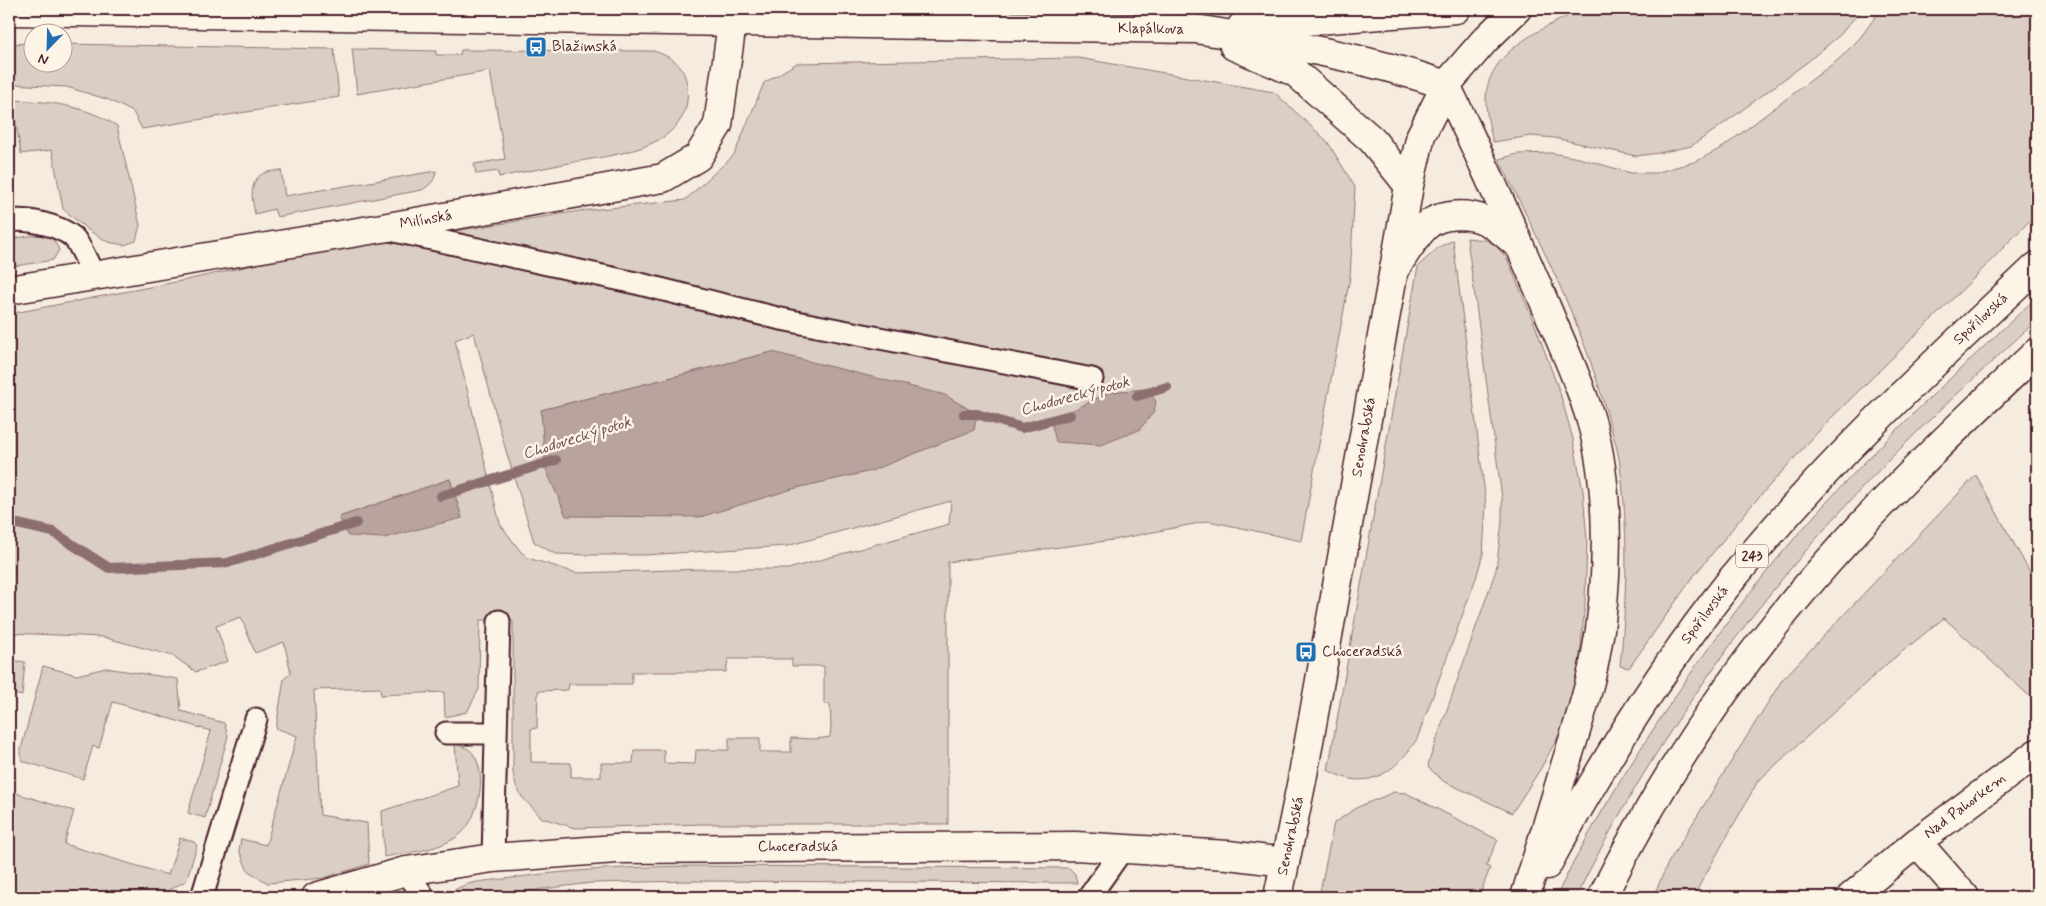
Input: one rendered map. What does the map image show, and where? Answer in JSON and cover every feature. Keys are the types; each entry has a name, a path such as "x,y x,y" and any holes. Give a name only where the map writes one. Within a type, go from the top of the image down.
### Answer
{"main road":[{"path":"1196,30 1456,9"},
{"name":"Senohrabská","path":"1278,897 1302,780 1409,186 1421,135 1446,85 1485,40 1517,9"},
{"name":"Klapálkova","path":"9,11 137,11 1196,30 1310,48 1402,70 1446,85"},
{"name":"Milínská","path":"9,290 382,228 663,178 698,157 718,125 732,22"},
{"path":"1196,30 1295,72 1372,140 1409,186"},
{"path":"1446,85 1482,159 1572,366 1592,424 1603,490 1606,543 1600,626 1595,659 1576,730 1524,897"},
{"path":"1394,270 1424,228 1432,221 1442,218 1456,216 1483,220 1498,228 1520,248"},
{"name":"Spořilovská","path":"1531,897 1569,825 1620,740 1673,657 1732,580 1796,504 1851,445 1933,364 2037,266"},
{"path":"1602,897 1651,809 1695,738 1759,646 1811,581 1876,509 2037,352"},
{"name":"Nad Pahorkem","path":"1850,897 1918,842 2037,753"},
{"name":"Nad Pahorkem","path":"1918,842 1965,897"},
{"name":"Choceradská","path":"316,897 406,871 493,858 616,848 1075,846 1228,855 1285,862"}],"lane":[{"path":"9,221 46,223 74,238 94,276"},
{"path":"382,228 640,284 782,319 1092,379"},
{"path":"493,858 499,621"},
{"path":"202,897 256,719"},
{"path":"446,733 496,733"},
{"path":"1089,897 1122,850"},
{"path":"406,871 424,897"}],"shaded area":[{"path":"1582,9 1862,9 1840,35 1806,63 1691,146 1636,156 1555,138 1531,136 1493,142 1487,116 1486,100 1489,83 1496,67 1520,43 1551,24"},
{"path":"1881,9 2037,9 2037,213 1973,279 1827,422 1751,506 1693,577 1629,668 1620,666 1624,614 1626,536 1618,452 1596,377 1572,314 1544,251 1499,159 1518,154 1552,153 1579,158 1631,173 1655,173 1697,161 1723,147 1839,59 1860,38"},
{"path":"9,43 22,44 22,72 72,72 72,44 334,49 339,97 142,129 133,112 109,100 67,87 9,84"},
{"path":"352,49 436,51 436,55 460,55 461,50 653,51 676,62 683,72 687,86 686,107 678,123 666,135 650,144 631,151 499,177 498,171 476,174 474,164 505,159 490,71 357,94"},
{"path":"1078,58 1274,92 1327,141 1355,187 1350,277 1301,541 1209,521 1113,540 948,562 948,824 702,824 575,828 542,818 522,797 516,786 513,773 513,621 480,620 479,689 467,712 445,717 444,692 381,695 380,688 314,690 320,815 367,823 369,864 324,878 268,883 248,871 239,850 241,839 266,845 297,736 276,728 284,679 291,673 284,642 255,653 241,617 216,626 228,661 196,672 173,656 103,637 9,633 9,314 186,280 379,237 436,234 580,211 685,200 734,155 764,83 797,63","holes":["474,333 504,444 534,542 555,554 645,555 787,546 951,501 949,524 788,569 704,569 577,573 528,558 521,552 500,524 455,340","772,352 871,471 796,488 541,410","1146,389 1052,422 1110,392","450,479 462,518 339,517","728,659 792,659 792,666 824,666 824,704 830,704 830,737 815,739 791,738 791,752 760,752 760,738 729,738 729,750 696,750 695,764 664,763 664,750 634,750 633,763 601,763 601,777 571,777 571,763 531,762 531,729 537,728 538,691 568,690 569,684 632,684 632,672 726,672"]},
{"path":"9,100 65,105 92,113 117,126 140,225 136,241 124,245 108,242 88,230 63,209 52,150 21,154 15,117 9,118"},
{"path":"281,170 285,196 436,171 432,182 422,190 277,217 274,209 255,214 252,191 255,181 264,173"},
{"path":"36,235 48,237 55,243 59,250 53,260 9,267 9,239"},
{"path":"1467,238 1486,240 1495,245 1507,258 1535,325 1560,393 1573,439 1583,491 1587,540 1585,603 1579,667 1566,722 1541,768 1512,813 1443,781 1428,767 1496,570 1502,522 1502,498"},
{"path":"1453,240 1486,504 1483,554 1417,739 1389,770 1379,776 1355,780 1342,777 1328,770 1418,266 1439,247"},
{"path":"2037,297 2037,320 1872,477 1771,592 1734,640 1665,740 1633,791 1576,897 1556,897 1598,818 1645,742 1689,675 1760,580 1812,519 1863,464"},
{"path":"1976,475 2037,585 2037,703 1944,618 1888,663 1758,781 1693,897 1653,897 1668,863 1782,680"},
{"path":"9,660 25,662 22,696 9,693"},
{"path":"43,666 77,675 106,668 178,679 181,711 224,723 228,736 205,818 188,813 211,731 113,702 99,748 93,746 83,779 22,761 20,753"},
{"path":"455,744 470,751 478,764 480,775 479,798 471,820 458,836 441,845 384,857 382,811 458,786"},
{"path":"9,791 74,811 64,844 168,875 180,838 194,842 197,846 186,881 155,897 9,897"},
{"path":"1394,792 1406,793 1498,840 1486,866 1490,868 1479,897 1319,897 1334,823 1358,807"},
{"path":"691,866 1069,868 1075,874 1077,883 692,881 591,883 479,897 453,897 453,891 471,883 484,881 574,871"}],"water":[{"path":"772,352 945,395 977,414 974,430 871,471 796,488 700,517 566,516 545,467 541,410"},
{"path":"1146,389 1156,401 1154,412 1139,430 1101,445 1056,442 1051,421 1110,392"},
{"path":"450,479 462,518 384,538 348,536 339,517"}],"waterway":[{"name":"Chodovecký potok","path":"1137,396 1167,387"},
{"name":"Chodovecký potok","path":"964,414 977,414 1022,428 1070,415"},
{"name":"Chodovecký potok","path":"441,496 556,460"},
{"name":"Chodovecký potok","path":"9,522 53,532 109,568 227,563 356,523"}],"place":[{"name":"Blažimská","path":"536,47"},
{"name":"Choceradská","path":"1306,652"}]}
